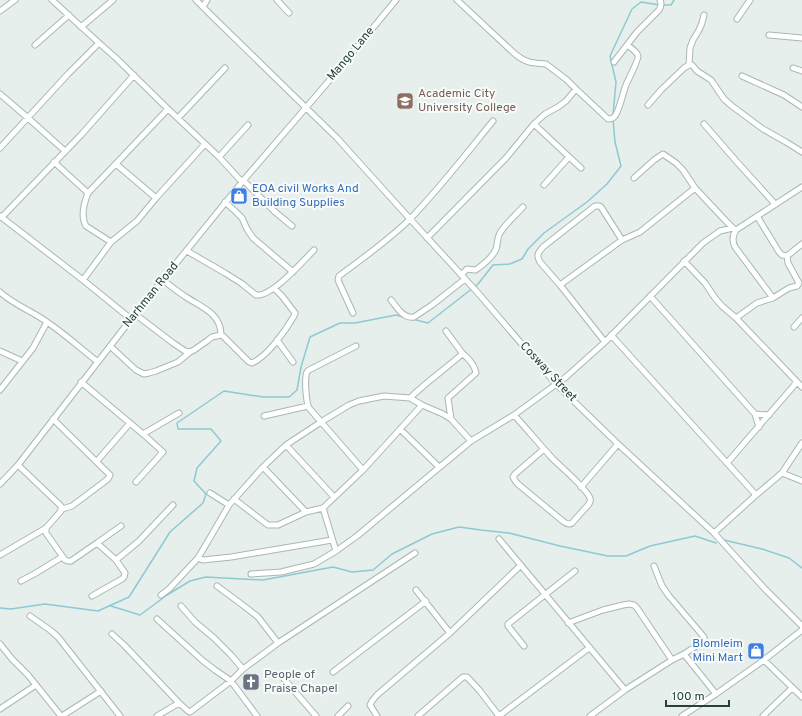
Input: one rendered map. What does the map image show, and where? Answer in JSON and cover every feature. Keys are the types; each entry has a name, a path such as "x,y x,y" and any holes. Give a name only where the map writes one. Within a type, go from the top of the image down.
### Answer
{"street":[{"path":"0,11 16,0"},
{"path":"52,0 116,58 274,211 292,226"},
{"path":"81,26 113,0"},
{"name":"Cosway Street","path":"196,0 337,138 478,293 556,384 714,533 765,589 802,626"},
{"path":"203,7 207,0"},
{"path":"277,0 289,12"},
{"name":"Mango Lane","path":"305,108 396,0"},
{"path":"457,0 515,54 532,63 546,64 567,80 608,119 614,118 628,79 638,60 637,54 627,44"},
{"path":"614,62 637,32 659,10 661,7 660,0"},
{"path":"737,19 750,0"},
{"path":"35,45 69,15"},
{"path":"689,65 690,48 701,26 704,15"},
{"path":"769,35 802,38"},
{"path":"0,148 99,43"},
{"path":"648,105 661,90 689,65"},
{"path":"689,65 692,65 697,71 711,80 724,99 732,106 763,129 802,152"},
{"path":"178,118 225,68"},
{"path":"793,68 802,71"},
{"path":"131,320 83,280 1,216 81,135 134,75"},
{"path":"742,76 784,95 802,107"},
{"path":"427,238 506,158 534,124 545,114 566,101 576,89"},
{"path":"0,94 65,151"},
{"name":"Narhman Road","path":"0,484 18,465 81,382 225,202 305,108"},
{"path":"111,242 86,226 83,222 83,211 88,193 168,109"},
{"path":"353,313 338,280 339,276 398,231 410,219 433,194 493,121"},
{"path":"534,124 581,168"},
{"path":"704,124 775,204"},
{"path":"219,157 248,125"},
{"path":"83,280 111,242 137,221 205,144"},
{"path":"634,178 663,154 676,163 683,170 695,188 734,229 732,238 735,248 773,298"},
{"path":"544,184 569,157"},
{"path":"54,162 88,193"},
{"path":"116,164 156,198"},
{"path":"251,574 281,572 314,564 336,551 357,536 471,441 514,415 566,376 605,342 703,243 720,231 734,229 757,216 802,187"},
{"path":"560,285 622,240 640,232 695,188"},
{"path":"225,202 242,218 253,238 293,272"},
{"path":"605,342 537,258 538,253 543,247 596,206 601,207 622,240"},
{"path":"391,300 405,316 411,318 432,305 464,278 467,270 475,270 488,260 495,252 497,247 497,239 500,232 523,207"},
{"path":"757,216 779,252 782,255 787,256"},
{"path":"720,231 724,219"},
{"path":"787,256 802,244"},
{"path":"186,251 241,283 256,295 259,295 264,294 274,288 293,272 314,250"},
{"path":"736,318 757,304 773,298 789,288 800,285 788,262 787,256"},
{"path":"684,261 705,283 722,306 736,318 802,387"},
{"path":"163,280 212,314 220,326 220,335"},
{"path":"110,346 136,370 144,374 178,362 212,337 220,335 249,362 256,362 266,354 293,319 295,314 274,288"},
{"path":"0,292 16,305 47,322 98,362"},
{"path":"650,296 756,414 759,427"},
{"path":"135,314 185,351 190,352"},
{"path":"794,327 802,318"},
{"path":"0,390 34,348 47,322"},
{"path":"446,331 476,370 476,373 448,398 451,419"},
{"path":"611,335 756,495"},
{"path":"277,340 294,362"},
{"path":"356,346 310,369 306,376 308,406 363,470"},
{"path":"0,351 22,361"},
{"path":"410,398 462,353"},
{"path":"81,382 163,452 136,482"},
{"path":"727,463 798,382"},
{"path":"161,595 198,558 229,505 263,467 286,445 349,405 385,396 410,398 451,419 471,441"},
{"path":"234,499 268,525 273,526 306,512 323,508 363,470 422,405"},
{"path":"264,416 308,406"},
{"path":"143,434 180,413"},
{"path":"756,414 769,415"},
{"path":"514,415 590,498 589,504 572,523 567,524 516,482 513,477 544,449"},
{"path":"0,555 46,528 62,509 72,506 108,479 110,475 53,419"},
{"path":"97,462 130,423"},
{"path":"400,429 439,467"},
{"path":"714,533 782,473 802,443"},
{"path":"581,487 618,444"},
{"path":"286,445 334,497"},
{"path":"18,465 61,506 62,509"},
{"path":"263,467 306,512"},
{"path":"782,473 802,481"},
{"path":"210,493 229,505"},
{"path":"116,560 139,542 173,505"},
{"path":"323,508 336,551"},
{"path":"46,528 46,533 68,562 121,526"},
{"path":"499,539 625,690"},
{"path":"198,558 203,560 231,557 332,540"},
{"path":"92,596 124,577 125,573 116,560 97,543"},
{"path":"112,634 179,703 190,712 278,643 415,553"},
{"path":"21,581 62,556"},
{"path":"377,716 370,705 374,698 450,633 521,565"},
{"path":"594,715 625,690 704,641 704,637 662,586 654,566"},
{"path":"524,646 507,625 575,571"},
{"path":"218,586 258,617 278,643"},
{"path":"416,590 450,633"},
{"path":"333,672 426,601"},
{"path":"568,623 603,610 629,604 634,605 672,660"},
{"path":"181,606 231,655 243,669"},
{"path":"30,616 58,637 120,716"},
{"path":"157,620 202,660 231,681 257,716"},
{"path":"682,716 764,660 802,630"},
{"path":"0,644 36,684 61,716 101,691"},
{"path":"418,716 465,676 480,690 499,716 589,648"},
{"path":"684,654 716,694"},
{"path":"764,660 802,697"},
{"path":"284,679 316,716"},
{"path":"0,709 36,684"},
{"path":"763,716 792,688"},
{"path":"157,716 179,703"},
{"path":"338,716 348,706"}],"waterway":[{"path":"613,115 616,82 610,56 632,9 641,2 671,5 674,0"},
{"path":"412,319 428,323 478,284 493,265 510,264 522,259 528,249 544,233 587,202 607,184 621,166 615,142 613,119"},
{"path":"0,608 11,609 45,604 98,611 129,597 170,532 203,503 206,494 194,481 197,468 221,441 211,429 178,429 177,423 224,391 263,397 289,397 297,390 301,367 310,337 340,323 355,323 396,315 403,317"},
{"path":"111,606 140,615 167,595 190,581 206,577 263,580 333,567 352,572 373,570 392,554 432,534 459,527 509,533 608,556 626,556 650,546 695,536 716,543"},
{"path":"724,540 762,549 789,558 802,568"}],"place":[{"name":"Academic City University College","path":"405,101"},
{"name":"EOA civil Works And Building Supplies","path":"239,196"},
{"name":"Blomleim Mini Mart","path":"756,651"},
{"name":"People of Praise Chapel","path":"251,682"}]}
